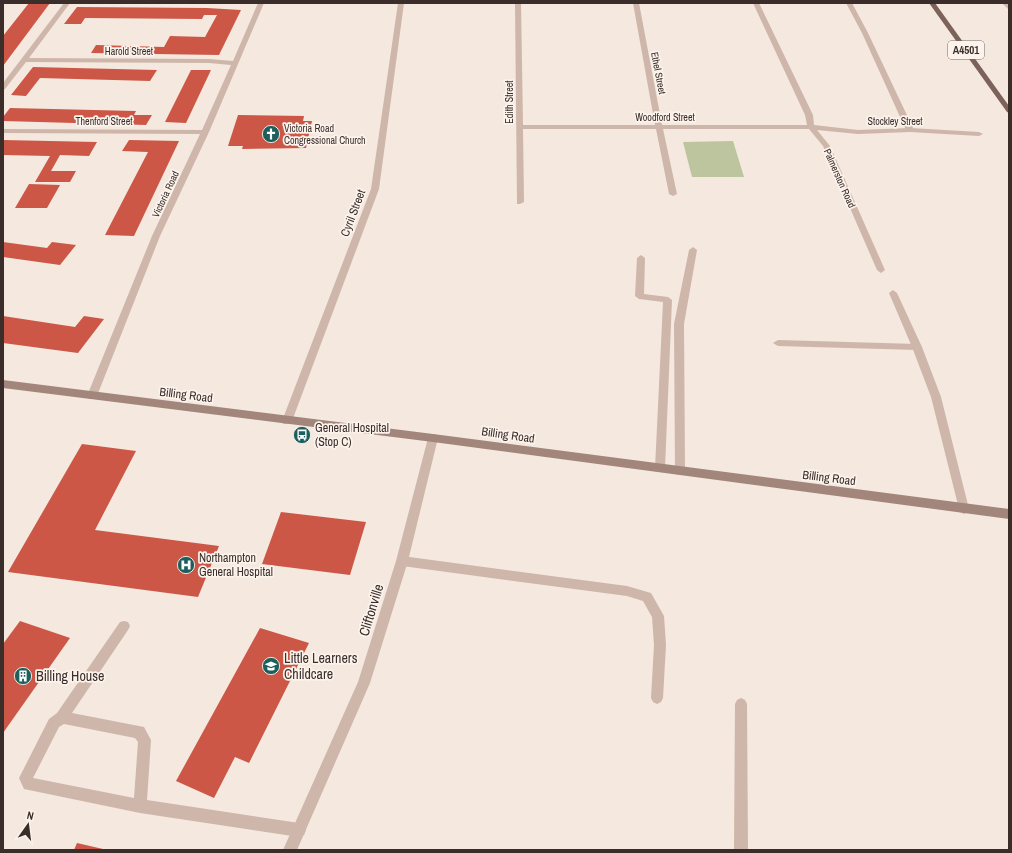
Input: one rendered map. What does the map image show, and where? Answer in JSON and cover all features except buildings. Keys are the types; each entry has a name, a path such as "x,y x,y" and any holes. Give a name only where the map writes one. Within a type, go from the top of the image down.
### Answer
{"main road":[{"name":"A4501","path":"932,3 1009,111"}],"street":[{"path":"3,88 67,3"},
{"name":"Victoria Road","path":"92,396 156,236 205,132 261,3"},
{"name":"Cyril Street","path":"287,421 375,189 401,3"},
{"name":"Edith Street","path":"518,3 520,202"},
{"name":"Ethel Street","path":"636,3 673,194"},
{"name":"Palmerston Road","path":"756,3 809,115 811,127 826,146 881,270"},
{"path":"849,3 865,33 910,130"},
{"path":"1005,3 1009,8"},
{"name":"Harold Street","path":"23,60 209,61 234,64"},
{"name":"Woodford Street","path":"519,127 811,127"},
{"name":"Stockley Street","path":"811,127 858,132 910,130 979,134"},
{"name":"Thenford Street","path":"3,131 205,132"},
{"path":"680,471 678,324 693,250"},
{"path":"641,258 639,296 668,300 660,468"},
{"path":"893,293 917,347 936,397 964,509"},
{"path":"778,343 917,347"},
{"name":"Billing Road","path":"3,384 287,421 433,438 1009,514"},
{"name":"Cliftonville","path":"290,850 364,683 402,561 433,438"},
{"path":"402,561 627,591 647,597 658,616 660,645 657,698"},
{"path":"124,626 62,717 54,723 26,778 30,784 140,806 299,830"},
{"path":"741,704 741,850"},
{"path":"62,717 139,732 145,740 140,806"}],"green space":[{"path":"733,141 744,177 692,177 683,142"}],"place":[{"name":"Victoria Road Congressional Church","path":"271,134"},
{"name":"General Hospital (Stop C)","path":"302,435"},
{"name":"Northampton General Hospital","path":"186,565"},
{"name":"Little Learners Childcare","path":"271,666"},
{"name":"Billing House","path":"23,676"}]}
